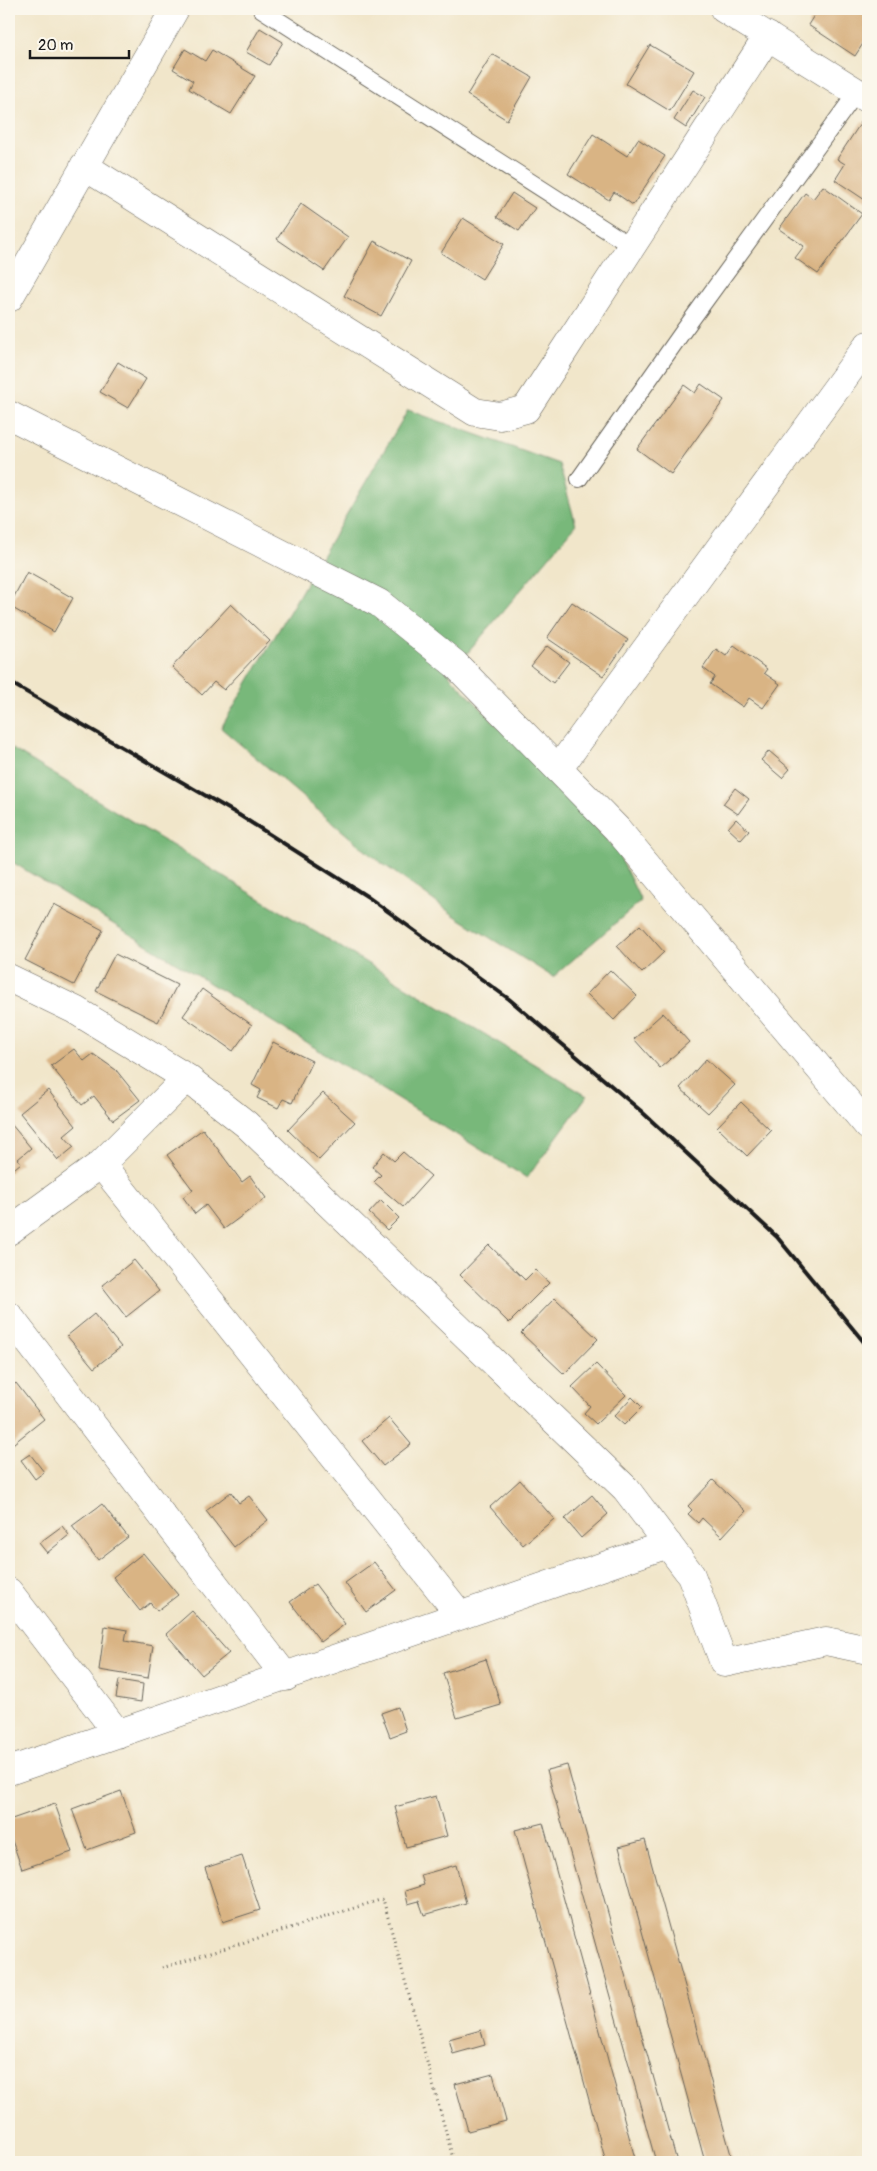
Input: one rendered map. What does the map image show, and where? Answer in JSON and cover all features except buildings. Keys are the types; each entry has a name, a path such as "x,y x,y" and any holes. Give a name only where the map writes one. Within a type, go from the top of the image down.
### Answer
{"street":[{"path":"9,298 175,9"},
{"path":"724,9 863,95"},
{"path":"84,166 475,412 500,416 526,409 768,36"},
{"path":"559,768 868,345"},
{"path":"9,415 379,603 455,664 617,829 868,1126"},
{"path":"9,978 75,1010 186,1078 246,1124 626,1490 690,1575 724,1662 826,1641 868,1650"},
{"path":"9,1231 101,1164 186,1078"},
{"path":"101,1164 460,1615"},
{"path":"9,1316 286,1676"},
{"path":"9,1771 668,1544"},
{"path":"9,1592 118,1734"}],"lane":[{"path":"261,9 631,246"},
{"path":"579,479 684,330 863,95"}],"path":[{"path":"162,1968 383,1899 454,2162"}],"green space":[{"path":"408,410 559,464 576,525 449,675 616,849 641,901 553,977 455,916 372,856 221,728"},
{"path":"9,747 587,1096 527,1178 9,860"}],"railway":[{"path":"9,682 239,815 368,897 509,999 641,1111 777,1237 868,1347"}]}
